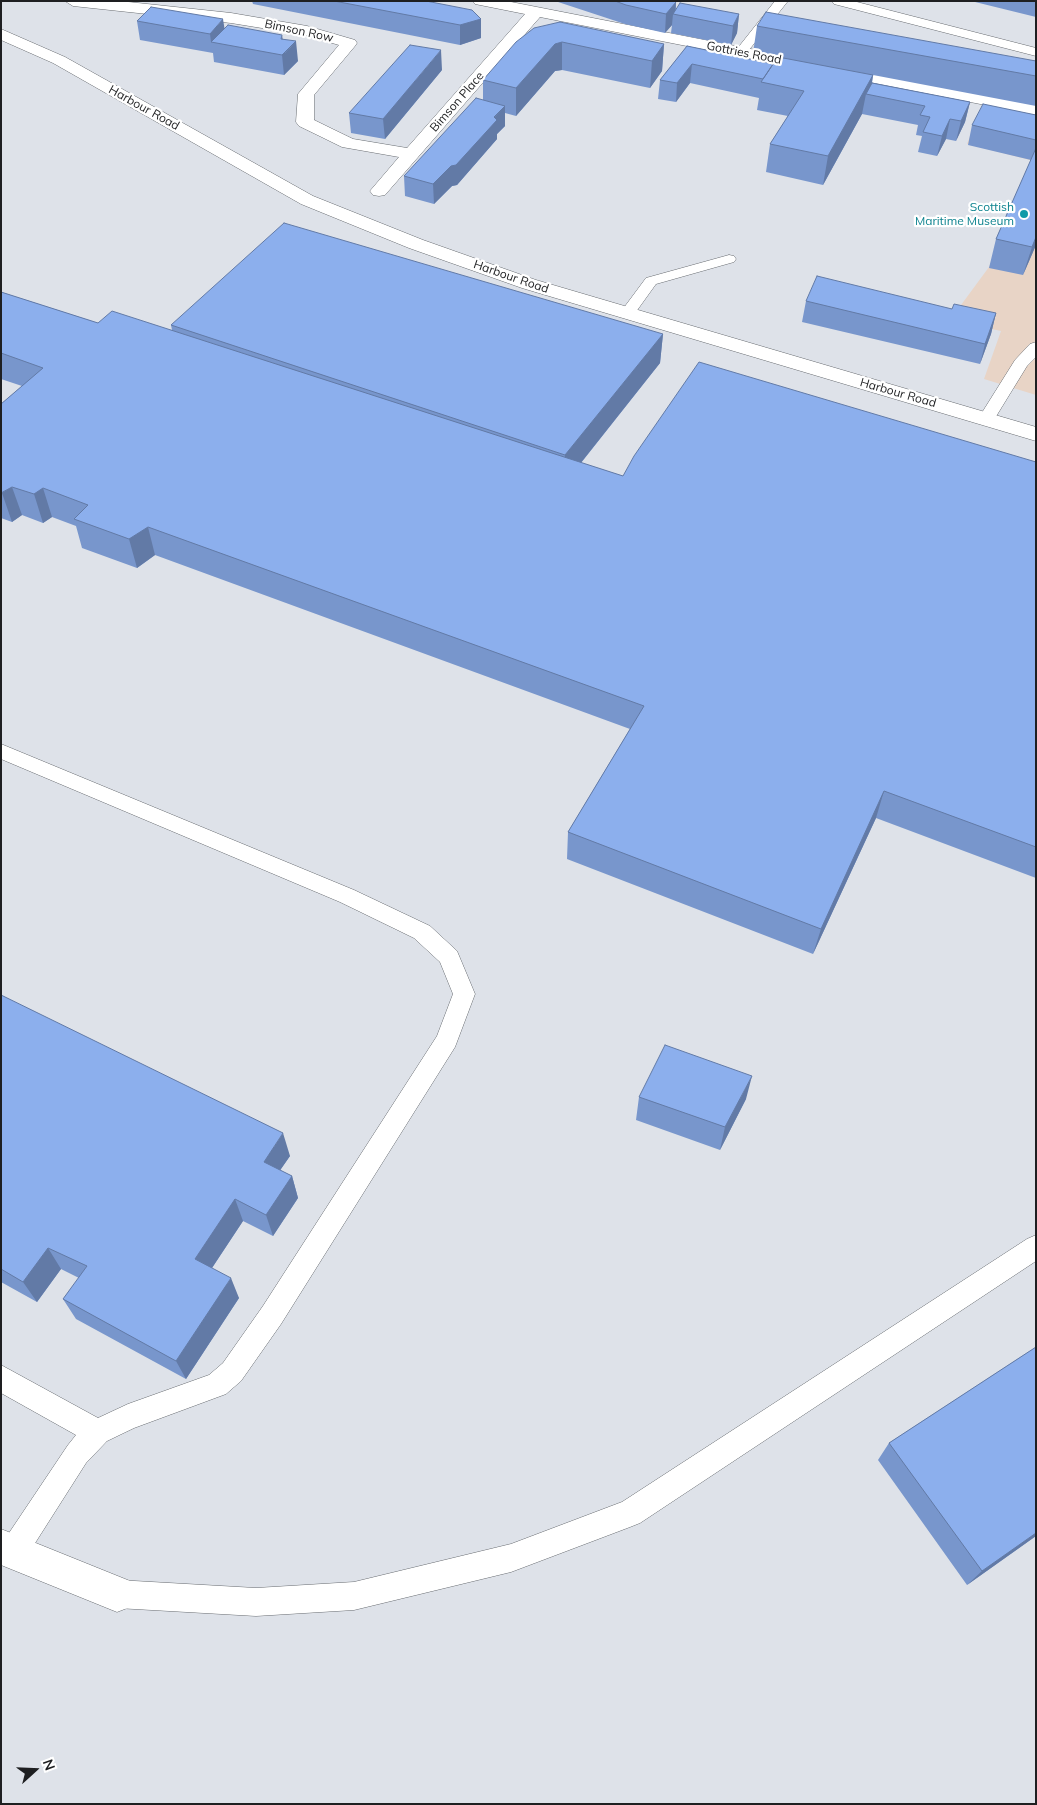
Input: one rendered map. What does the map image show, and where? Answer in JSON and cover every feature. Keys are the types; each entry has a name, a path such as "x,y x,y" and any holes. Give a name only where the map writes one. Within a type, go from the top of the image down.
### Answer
{"street":[{"name":"Bimson Row","path":"73,1 232,18 307,31 349,43 306,94 305,122 348,143 411,154"},
{"name":"Gottries Road","path":"482,1 1036,110"},
{"name":"Bimson Place","path":"379,191 536,12"},
{"name":"Harbour Road","path":"6,39 59,60 307,200 425,247 529,284 1036,434"},
{"path":"7,1550 117,1594"}],"lane":[{"path":"741,52 782,1"},
{"path":"838,1 1036,52"},
{"path":"628,313 651,281 729,258"},
{"path":"986,419 1021,363 1036,347"},
{"path":"1,751 347,896 422,932 450,957 464,994 446,1040 272,1315 232,1372 217,1385 128,1417 98,1432 77,1454 7,1550"},
{"path":"117,1594 256,1602 354,1596 511,1558 630,1513 1036,1247"},
{"path":"1,1378 45,1405 98,1432"}],"shaded area":[{"name":"Scottish Maritime Museum","path":"976,121 1036,134 1036,395 984,379 1001,331 950,320 989,267 1034,161 967,144"}],"building":[{"path":"334,1 426,1 472,10 481,19 460,25"},
{"path":"615,1 674,1 676,2 666,14"},
{"path":"680,3 739,14 733,26 673,14"},
{"path":"151,7 223,19 210,34 137,21"},
{"path":"766,12 1036,61 1036,76 757,26"},
{"path":"560,22 664,44 652,61 562,42 555,44 516,88 483,80 516,42 534,28"},
{"path":"228,25 282,35 281,39 296,41 282,55 211,42"},
{"path":"410,45 441,50 383,119 349,113"},
{"path":"687,46 773,64 763,79 692,64 677,83 660,80"},
{"path":"778,57 873,75 828,156 770,144 804,91 761,82"},
{"path":"872,83 970,102 961,121 950,119 942,136 923,132 930,117 920,115 925,106 866,94"},
{"path":"476,98 505,106 494,117 497,120 456,165 451,166 433,184 404,176"},
{"path":"983,104 1036,115 1036,140 972,125"},
{"path":"1036,148 1036,237 1032,247 996,239"},
{"path":"284,223 663,334 565,455 171,325"},
{"path":"817,276 952,309 954,304 996,313 985,344 806,301"},
{"path":"1,292 98,323 112,311 623,476 634,456 699,362 1036,462 1036,847 884,791 821,929 568,832 644,706 148,527 129,539 74,519 88,505 43,488 34,494 12,487 1,493 1,404 43,368 1,353"},
{"path":"1,995 283,1133 264,1162 292,1176 266,1215 235,1199 195,1259 231,1278 176,1361 63,1299 87,1266 48,1248 23,1282 1,1269"},
{"path":"665,1045 752,1076 725,1127 639,1097"},
{"path":"1036,1347 1036,1533 982,1571 889,1443"}],"place":[{"name":"Scottish Maritime Museum","path":"1024,214"}]}
